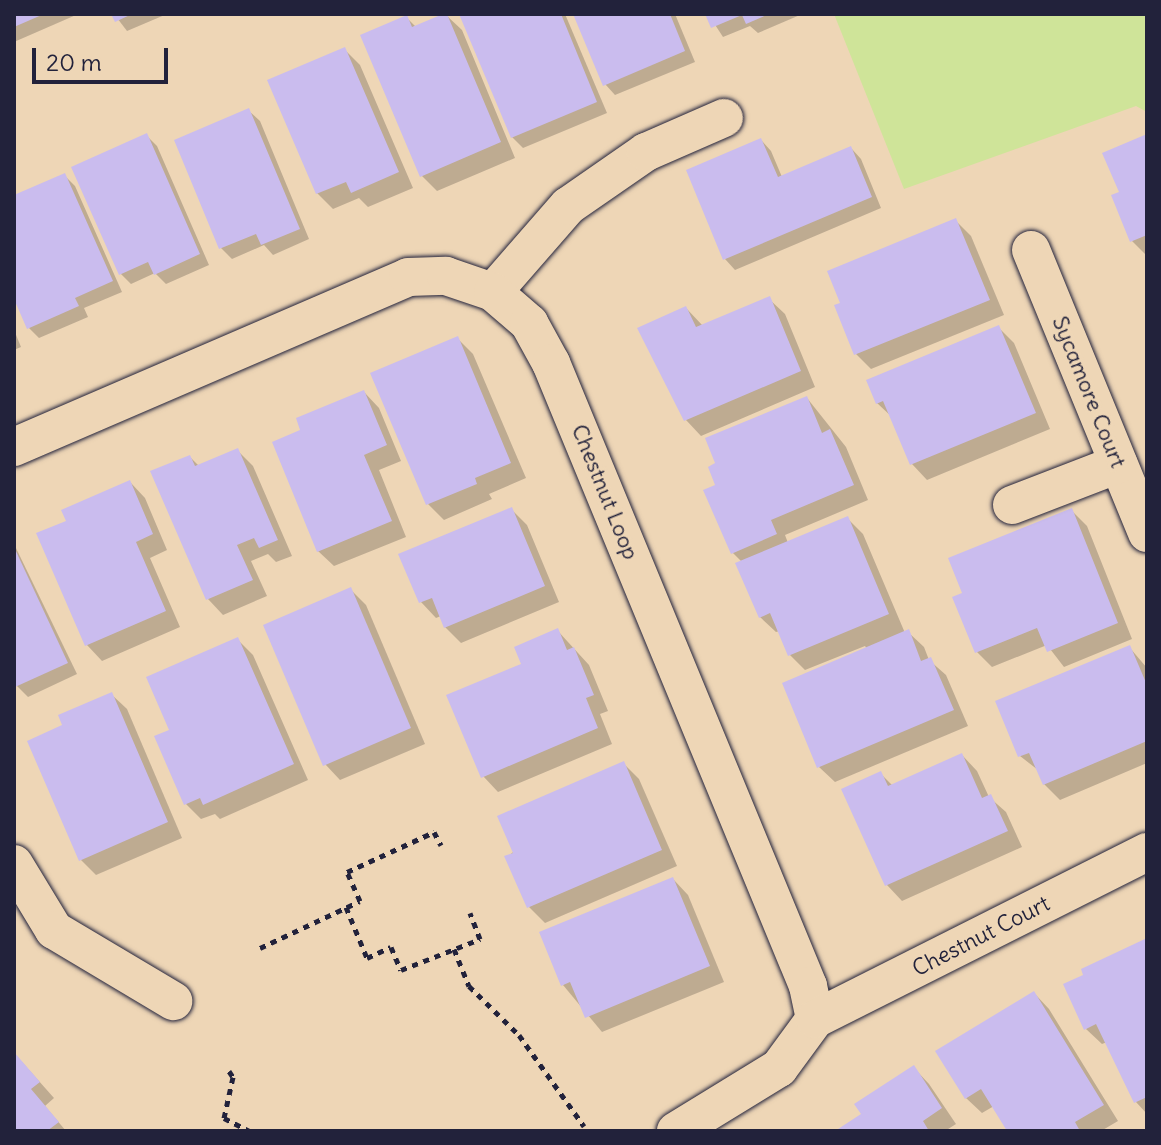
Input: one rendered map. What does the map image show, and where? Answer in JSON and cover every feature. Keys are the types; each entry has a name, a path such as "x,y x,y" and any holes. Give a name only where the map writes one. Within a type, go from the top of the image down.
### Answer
{"street":[{"path":"493,292 568,206 646,152 724,118"},
{"name":"Sycamore Court","path":"1031,250 1147,533"},
{"name":"Chestnut Loop","path":"14,447 408,277 446,276 493,292 529,323 551,363 802,971 815,1019"},
{"path":"1012,505 1118,464"},
{"name":"Chestnut Court","path":"815,1019 1147,852"},
{"path":"14,864 54,930 173,1001"},
{"path":"676,1131 779,1068 815,1019"}],"path":[{"path":"260,948 360,901 347,872 434,832 441,845"},
{"path":"346,907 367,958 391,947 401,970 480,939 470,913"},
{"path":"454,949 469,986 519,1035 584,1126"},
{"path":"229,1071 233,1077 224,1118 249,1131"}],"green space":[{"path":"834,14 1147,14 1147,112 1136,106 904,189"}],"building":[{"path":"14,14 44,14 14,27"},
{"path":"111,14 132,14 115,22"},
{"path":"447,14 501,142 420,177 360,35 407,15 412,27"},
{"path":"459,14 561,14 597,102 511,138"},
{"path":"573,14 670,14 685,51 603,86"},
{"path":"705,14 769,14 746,24 742,15 711,28"},
{"path":"345,47 399,172 351,193 346,182 316,194 267,80"},
{"path":"249,108 300,229 261,245 256,234 219,249 174,140"},
{"path":"147,133 200,254 154,275 148,262 119,275 71,167"},
{"path":"1147,134 1147,235 1130,242 1111,195 1119,192 1102,153"},
{"path":"761,138 778,177 851,146 872,197 723,260 686,170"},
{"path":"65,173 113,281 75,298 79,306 27,329 14,299 14,195"},
{"path":"956,218 990,300 854,355 834,305 840,303 827,271"},
{"path":"770,296 801,371 684,421 637,328 686,306 696,327"},
{"path":"999,325 1036,413 910,465 883,401 876,404 866,380"},
{"path":"458,336 511,463 475,478 477,484 426,505 370,373"},
{"path":"364,390 387,445 364,455 392,521 317,552 272,442 300,430 296,418"},
{"path":"807,396 822,433 830,429 854,485 771,520 777,534 731,554 703,490 715,485 708,467 715,463 705,438"},
{"path":"238,448 278,540 259,548 254,538 237,545 253,580 206,600 150,471 190,455 195,466"},
{"path":"130,480 153,534 136,542 166,611 85,646 36,533 66,521 61,510"},
{"path":"512,507 545,586 444,628 432,598 419,603 398,554"},
{"path":"1072,508 1118,623 1047,652 1037,628 975,653 952,597 962,593 948,558"},
{"path":"848,516 889,614 788,656 770,613 759,618 735,563"},
{"path":"14,547 68,663 15,687 14,685"},
{"path":"351,587 411,728 323,766 263,625"},
{"path":"558,628 567,650 574,647 594,695 586,698 598,728 481,778 446,695 521,664 514,647"},
{"path":"909,629 921,661 931,657 954,710 817,768 782,683"},
{"path":"238,637 294,764 203,805 200,798 184,805 154,736 169,730 146,677"},
{"path":"1130,645 1147,685 1147,741 1043,785 1029,753 1018,757 995,701"},
{"path":"112,692 168,822 79,861 27,741 62,725 58,715"},
{"path":"962,753 982,798 991,794 1008,831 885,886 841,789 881,771 888,786"},
{"path":"624,761 662,850 527,908 504,856 513,853 497,816"},
{"path":"673,877 710,966 585,1018 570,982 561,986 539,932"},
{"path":"1147,938 1147,1097 1134,1103 1096,1024 1084,1030 1063,984 1083,975 1081,969"},
{"path":"1034,991 1104,1105 1075,1122 1080,1131 1007,1131 981,1089 965,1099 935,1051"},
{"path":"14,1052 40,1082 31,1089 59,1122 47,1131 14,1131"},
{"path":"914,1065 942,1108 923,1121 929,1131 835,1131 861,1114 854,1104"}]}
